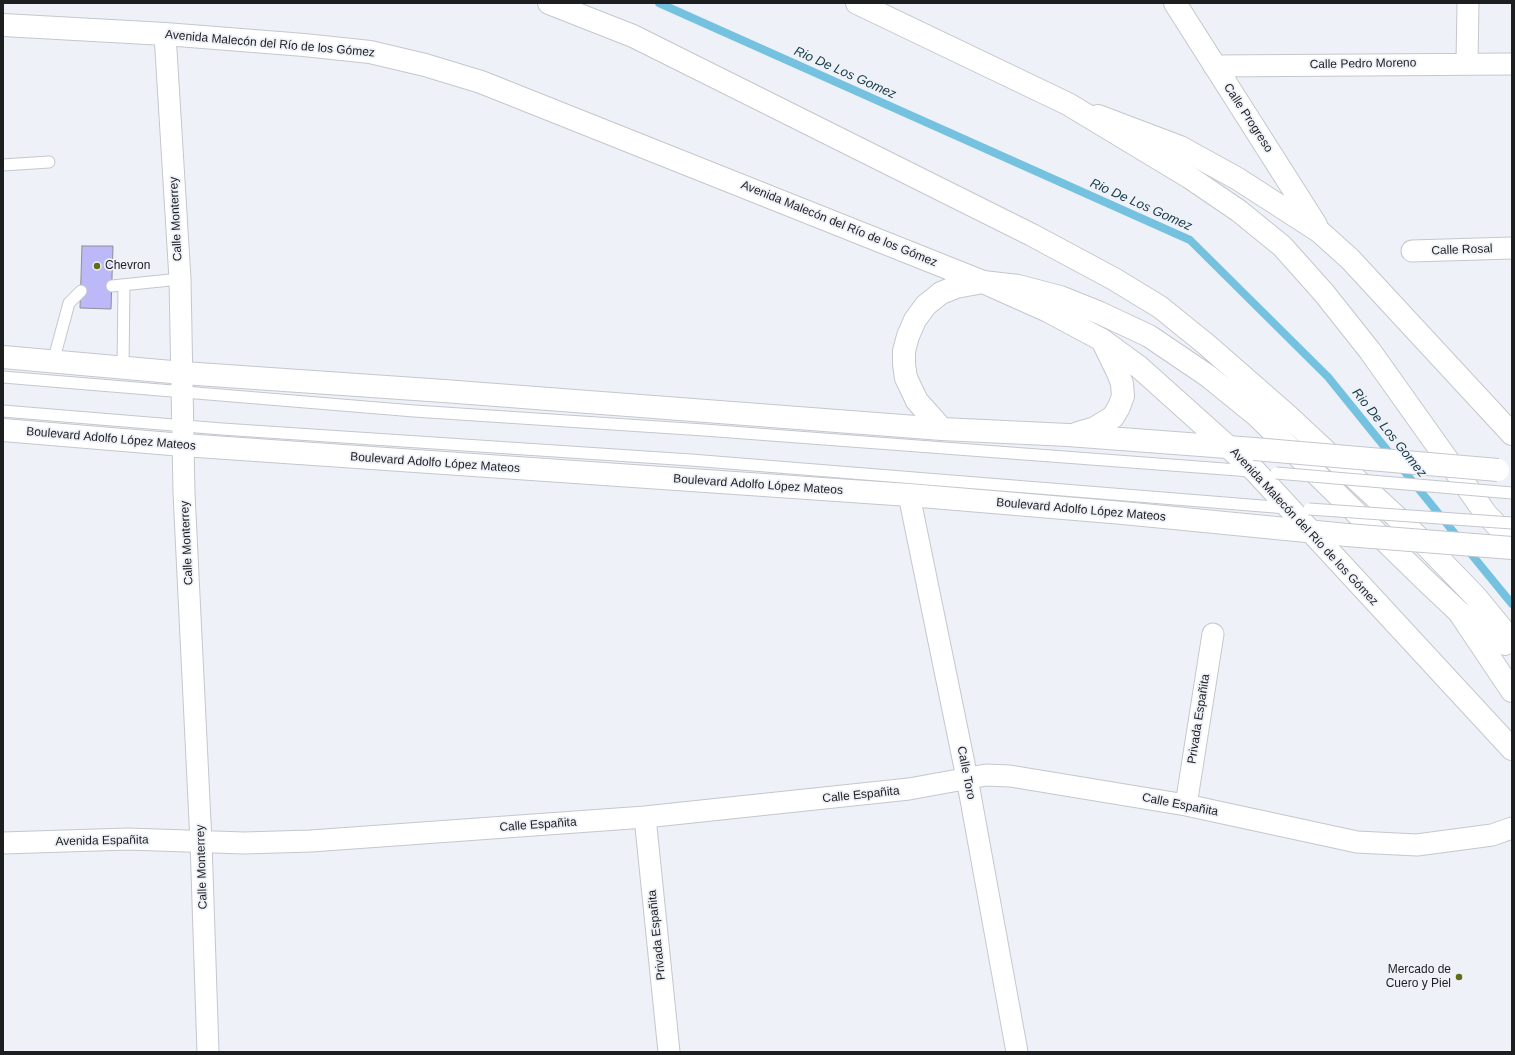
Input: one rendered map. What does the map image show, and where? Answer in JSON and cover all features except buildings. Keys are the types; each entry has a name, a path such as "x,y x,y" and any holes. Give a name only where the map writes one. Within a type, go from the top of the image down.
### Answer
{"main road":[{"path":"549,3 633,36 1018,228 1114,278 1160,307 1207,345 1287,415 1416,535 1476,597 1512,641"},
{"path":"858,3 1068,104 1180,147 1238,179 1320,232 1350,259 1512,434"},
{"name":"Calle Progreso","path":"1175,3 1320,232"},
{"name":"Avenida Malecón del Río de los Gómez","path":"3,25 165,34 370,52 432,67 481,82 983,282 1048,310 1102,340 1139,367 1230,448 1266,472 1299,508 1309,531 1512,749"},
{"path":"1068,104 1189,177 1239,211 1282,246 1324,293 1370,351 1486,514 1512,541"},
{"path":"942,429 917,402 906,378 904,351 908,336 915,320 926,305 941,294 956,287 983,282 1018,286 1046,293 1100,313 1149,336 1208,376 1256,415 1424,580 1459,612 1512,648"},
{"path":"1068,435 1095,428 1105,423 1113,417 1123,396 1122,384 1102,340"},
{"path":"3,358 124,368 183,383 444,391 942,429 1068,435 1254,449 1505,471"},
{"name":"Boulevard Adolfo López Mateos","path":"3,430 183,436 1123,513 1309,531 1512,548"},
{"path":"1459,612 1512,691"}],"street":[{"path":"1467,63 1468,3"},
{"name":"Calle Monterrey","path":"165,34 180,279 183,436 201,842 208,1052"},
{"name":"Calle Pedro Moreno","path":"1214,66 1467,63 1512,64"},
{"name":"Calle Rosal","path":"1412,252 1512,248"},
{"name":"Calle Toro","path":"909,495 967,778 1017,1052"},
{"name":"Privada Españita","path":"1186,805 1213,634"},
{"name":"Calle Españita","path":"201,842 311,841 645,817 909,789 967,778 1010,776 1186,805 1356,842 1417,845 1492,835 1512,828"},
{"name":"Privada Españita","path":"645,817 668,1052"},
{"name":"Avenida Españita","path":"3,843 128,839 201,842"}],"lane":[{"path":"3,165 50,162"},
{"path":"112,286 180,279"},
{"path":"124,285 124,368"},
{"path":"53,362 69,303 81,291"},
{"path":"3,377 183,383 1512,493"},
{"path":"3,411 183,436 691,460 1299,508 1512,523"}],"waterway":[{"name":"Rio De Los Gomez","path":"659,3 1190,240 1328,377 1460,540"},
{"name":"Rio De Los Gomez","path":"1467,549 1512,604"}],"place":[{"name":"Chevron","path":"97,266"},
{"name":"Mercado de Cuero y Piel","path":"1459,977"}]}
